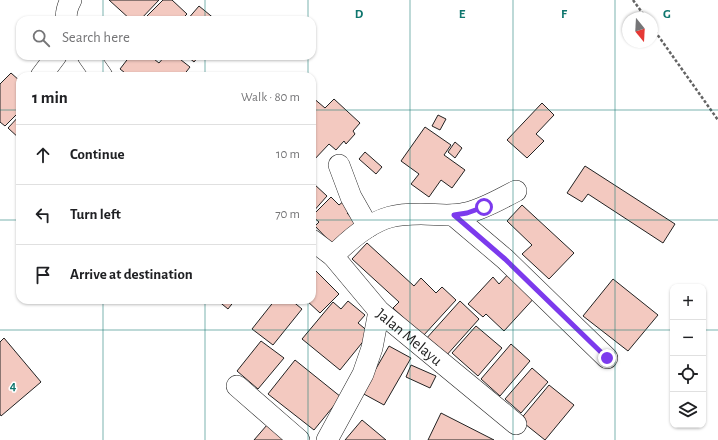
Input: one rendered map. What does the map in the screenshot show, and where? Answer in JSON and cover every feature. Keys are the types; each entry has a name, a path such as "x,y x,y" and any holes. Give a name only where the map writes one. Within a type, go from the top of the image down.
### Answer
{"street":[{"path":"66,16 71,0"},
{"path":"44,72 53,60"},
{"path":"91,60 99,72"},
{"path":"339,165 351,197 368,227"},
{"path":"333,256 344,245 368,227 391,217 419,214 454,215 467,213 484,207 516,191"},
{"path":"454,215 505,259 607,358"},
{"name":"Jalan Melayu","path":"316,243 333,256 379,311 516,424"},
{"path":"327,440 363,374 375,338 379,311"},
{"path":"375,338 400,328"},
{"path":"237,386 299,440"}],"path":[{"path":"633,0 642,12"},
{"path":"658,35 718,120"}],"building":[{"path":"109,0 159,0 144,16 127,16"},
{"path":"163,0 172,0 187,14 185,16 147,16"},
{"path":"199,6 211,16 190,16"},
{"path":"127,60 155,60 159,63 162,60 181,60 190,67 186,72 124,72 120,69"},
{"path":"11,73 16,77 16,115 5,126 0,122 0,84"},
{"path":"334,99 360,123 353,131 355,134 346,144 344,141 336,150 329,144 316,158 316,100 325,108"},
{"path":"542,103 554,115 536,134 544,141 527,158 507,140"},
{"path":"438,115 446,119 440,130 432,126"},
{"path":"16,119 16,135 8,128"},
{"path":"425,127 451,145 444,155 465,170 452,188 441,180 429,197 411,184 419,174 401,161"},
{"path":"455,142 462,148 455,158 448,152"},
{"path":"365,152 382,167 376,174 359,159"},
{"path":"585,166 675,224 663,243 588,194 582,202 567,193"},
{"path":"316,186 327,196 316,208"},
{"path":"331,197 339,205 344,201 352,209 347,213 358,225 335,247 316,227 319,222 316,219 316,212"},
{"path":"522,205 574,253 549,279 522,254 532,245 507,221"},
{"path":"367,243 414,286 421,278 436,293 442,287 456,300 423,336 393,308 399,302 352,259"},
{"path":"316,271 339,294 320,313 310,304 316,304"},
{"path":"511,271 537,295 504,331 486,314 483,317 468,304 493,277 499,284"},
{"path":"613,279 658,315 628,351 583,316"},
{"path":"348,301 365,315 358,323 370,333 340,370 302,339 333,302 341,309"},
{"path":"460,301 479,319 445,357 425,340"},
{"path":"222,304 232,304 228,309"},
{"path":"272,304 296,304 302,309 273,345 252,329"},
{"path":"476,326 502,348 478,376 452,353"},
{"path":"4,338 41,382 1,416 0,342"},
{"path":"261,341 284,358 258,389 237,371"},
{"path":"511,344 530,361 500,396 481,379"},
{"path":"389,346 411,358 384,405 362,393"},
{"path":"295,360 341,397 314,430 268,394"},
{"path":"411,365 436,376 430,388 406,377"},
{"path":"532,368 548,382 521,413 505,399"},
{"path":"549,385 574,405 545,440 520,420"},
{"path":"441,413 494,440 428,440"},
{"path":"362,420 386,440 345,440"},
{"path":"267,425 286,440 254,440"}],"route":[{"path":"484,207 467,213 454,215 505,259 607,358"}]}
